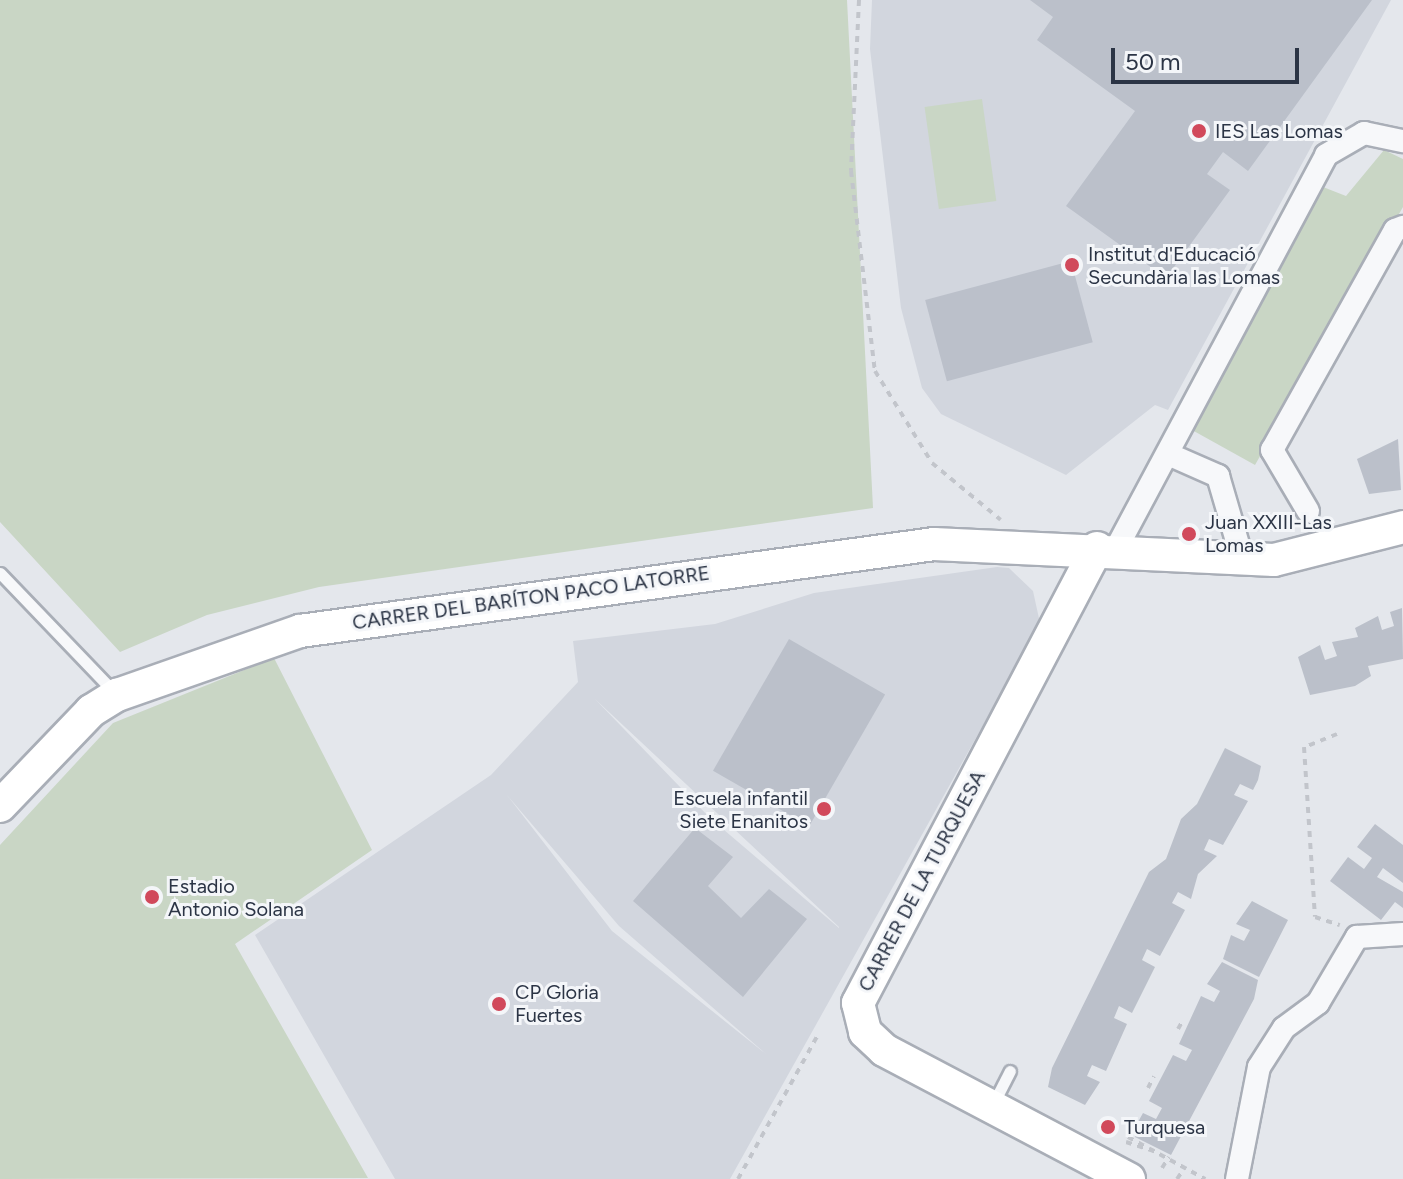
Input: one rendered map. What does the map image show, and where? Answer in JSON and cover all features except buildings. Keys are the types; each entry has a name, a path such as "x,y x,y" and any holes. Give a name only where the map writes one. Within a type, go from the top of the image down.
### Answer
{"street":[{"path":"1106,549 1168,454 1326,155 1364,133 1400,137"},
{"path":"1308,511 1272,450 1372,269 1403,227"},
{"path":"1168,454 1218,476 1242,558"},
{"name":"CARRER DEL BARÍTON PACO LATORRE","path":"0,806 91,711 117,695 300,631 864,551 934,544 1106,549 1242,558 1322,553 1403,527"},
{"name":"CARRER DE LA TURQUESA","path":"1106,549 858,1003 865,1032 884,1050 993,1104 1129,1179"},
{"path":"1237,1179 1259,1067 1284,1028 1318,1003 1357,937 1403,934"}],"lane":[{"path":"0,573 117,695"},
{"path":"993,1104 1010,1071"}],"path":[{"path":"859,0 851,171 875,371 932,463 1006,524"},
{"path":"1335,921 1315,917 1304,747 1337,734"},
{"path":"1178,1029 1182,1022"},
{"path":"738,1179 819,1033"},
{"path":"796,1061 803,1064"},
{"path":"1148,1088 1154,1076"},
{"path":"1127,1140 1169,1157 1205,1179"},
{"path":"1162,1168 1169,1157"},
{"path":"1177,1179 1185,1167"}],"shaded area":[{"name":"Institut d'Educació Secundària las Lomas","path":"872,0 1391,0 1168,410 1155,405 1066,475 941,414 922,388 901,308 870,49"},
{"path":"997,567 1009,568 1033,591 1040,623 730,1179 395,1179 255,935 491,775 578,682 573,641 715,624 814,593","holes":["595,699 839,927 839,928 710,818","507,795 619,926 766,1054 612,931"]}],"green space":[{"path":"0,0 847,0 873,508 319,587 207,615 120,652 0,522"},
{"path":"982,99 996,201 939,209 925,107"},
{"path":"1384,150 1403,159 1403,207 1255,465 1192,430 1323,187 1346,196"},
{"name":"Estadio Antonio Solana","path":"274,658 372,850 235,944 368,1178 0,1179 0,845 113,723"}],"place":[{"name":"IES Las Lomas","path":"1199,131"},
{"name":"Institut d'Educació Secundària las Lomas","path":"1072,265"},
{"name":"Juan XXIII-Las Lomas","path":"1189,534"},
{"name":"Escuela infantil Siete Enanitos","path":"824,809"},
{"name":"Estadio Antonio Solana","path":"152,897"},
{"name":"CP Gloria Fuertes","path":"499,1004"},
{"name":"Turquesa","path":"1108,1127"}]}
